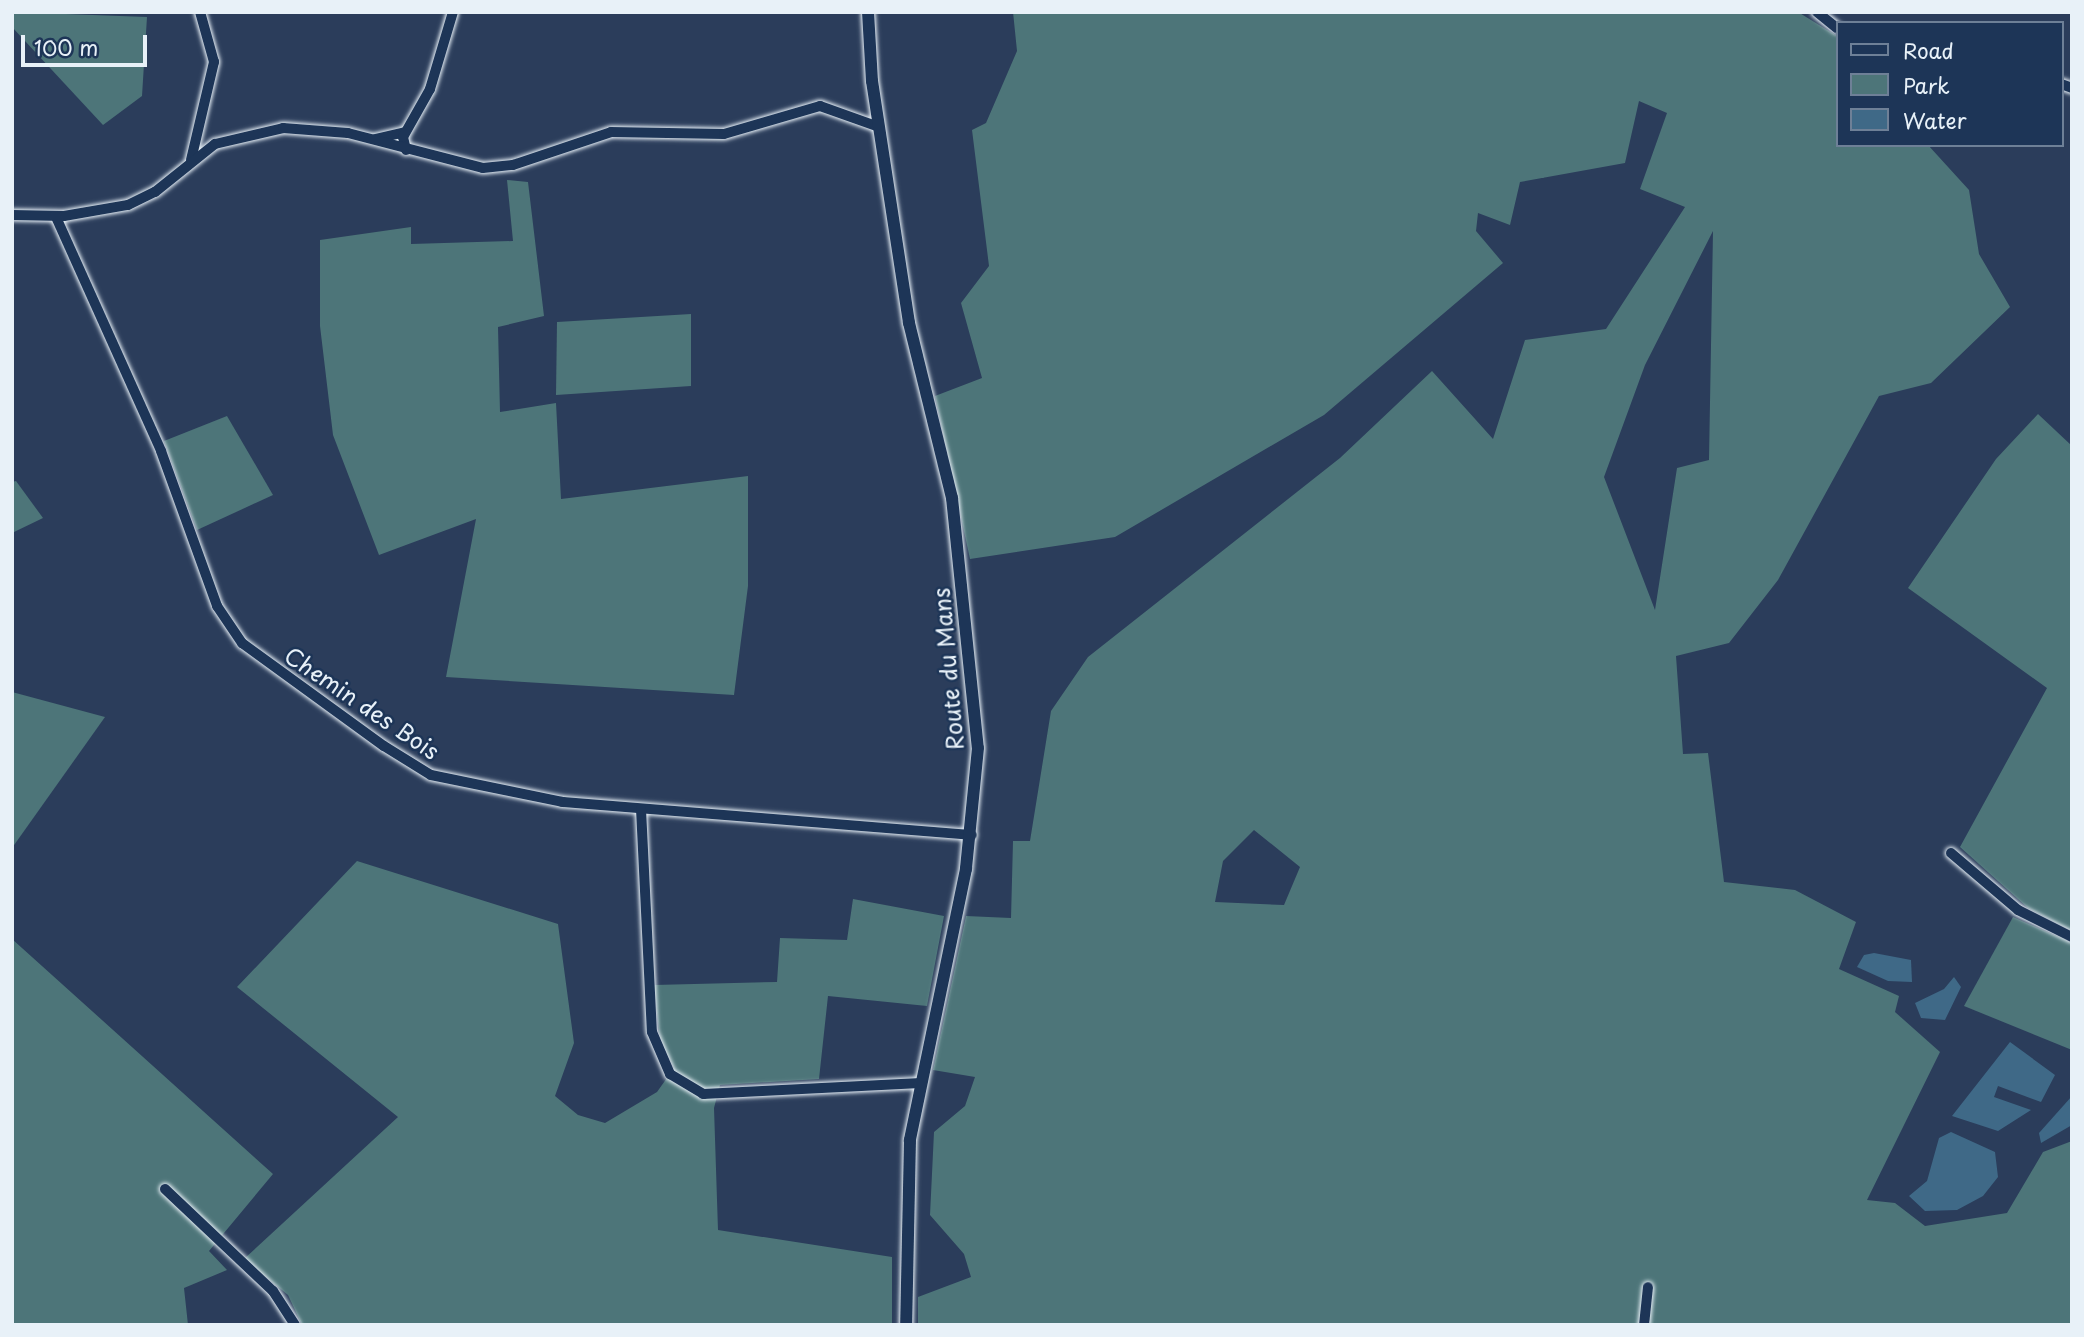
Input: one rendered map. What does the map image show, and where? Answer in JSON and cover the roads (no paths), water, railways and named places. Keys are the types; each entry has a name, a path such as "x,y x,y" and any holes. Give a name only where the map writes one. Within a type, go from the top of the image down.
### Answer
{"street":[{"path":"191,160 214,62 200,12"},
{"path":"406,150 405,132 435,76 453,12"},
{"name":"Route du Mans","path":"868,12 879,127 916,360 952,498 978,748 972,835 921,1083 904,1208 906,1325"},
{"path":"1817,12 1836,27"},
{"path":"12,215 56,217 145,199 191,160 233,138 283,128 371,139 406,150 496,168 611,132 714,136 820,106 879,127"},
{"path":"371,139 405,132"},
{"name":"Chemin des Bois","path":"56,217 161,451 217,606 242,643 431,775 562,803 972,835"},
{"path":"641,809 652,1032 670,1074 703,1094 921,1083"},
{"path":"1951,852 2018,910 2072,937"},
{"path":"165,1189 273,1291 295,1325"},
{"path":"1644,1325 1648,1287"}],"water":[{"path":"1874,953 1911,960 1912,982 1888,981 1857,967 1864,955"},
{"path":"1954,977 1961,987 1945,1020 1921,1018 1915,1003 1944,989"},
{"path":"2010,1042 2055,1075 2041,1102 1998,1086 1994,1097 2031,1110 1998,1131 1952,1116"},
{"path":"2072,1096 2072,1125 2041,1143 2039,1133"},
{"path":"1951,1132 1995,1152 1998,1177 1983,1196 1957,1210 1925,1211 1909,1196 1927,1181 1939,1138"}]}
